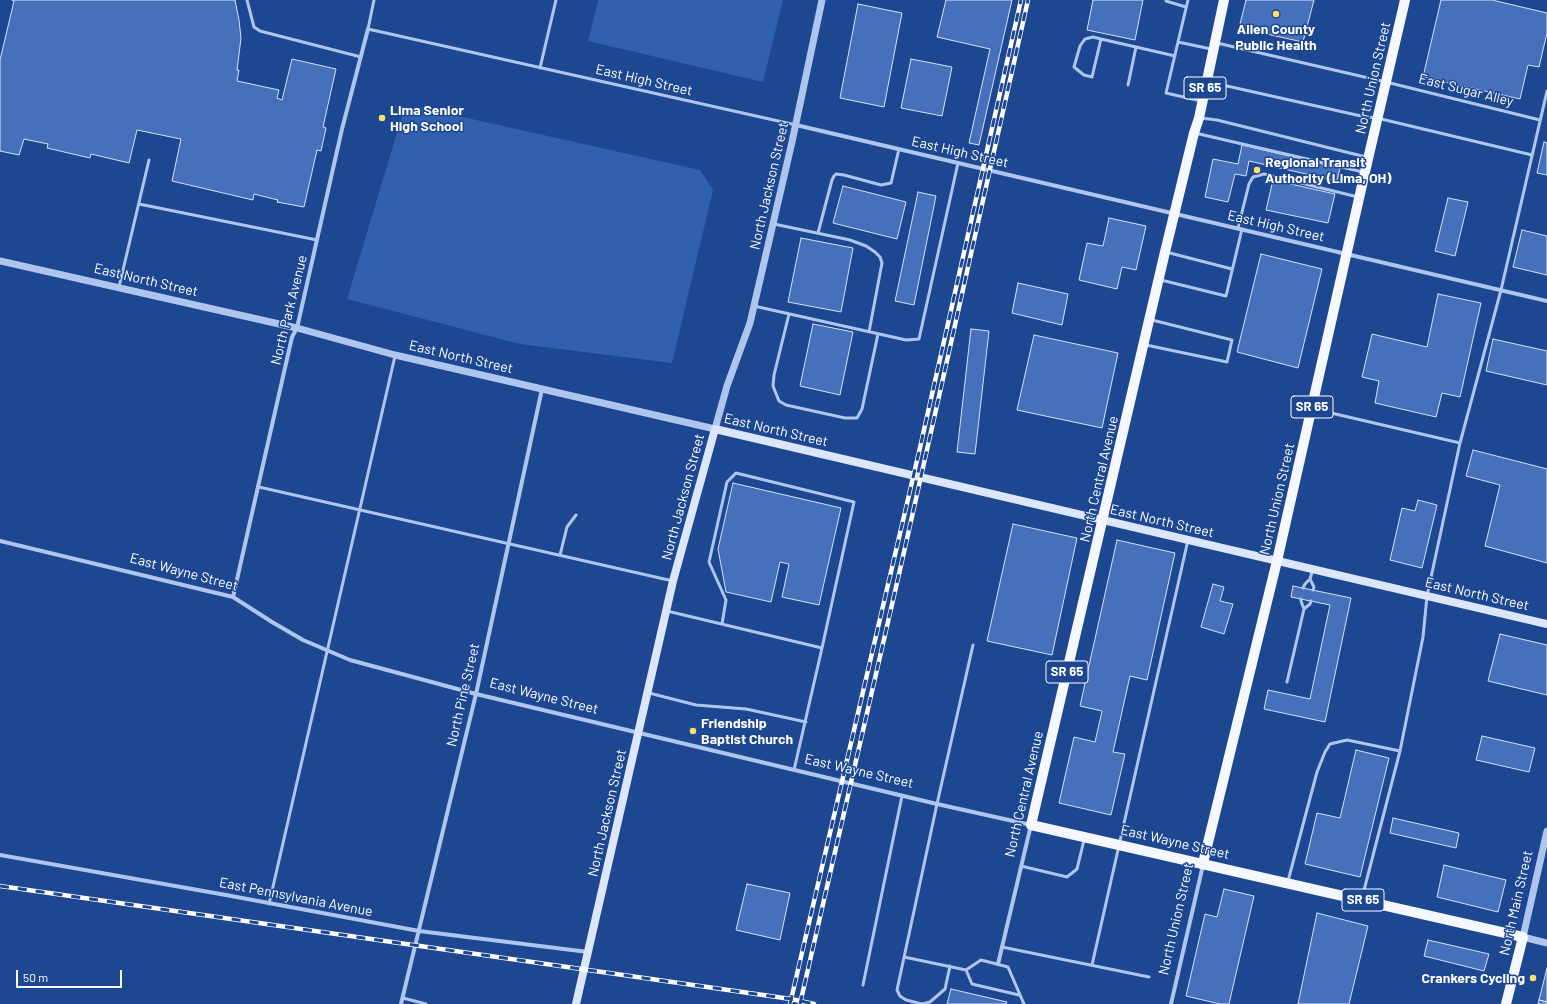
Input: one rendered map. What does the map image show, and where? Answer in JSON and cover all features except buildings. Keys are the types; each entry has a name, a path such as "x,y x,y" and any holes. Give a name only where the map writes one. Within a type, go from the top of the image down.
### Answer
{"main road":[{"name":"North Central Avenue","path":"1031,824 1104,520 1165,252 1199,118 1224,0"},
{"name":"North Union Street","path":"1203,863 1278,561 1377,118 1405,0"},
{"name":"East North Street","path":"715,430 1547,624"},
{"name":"North Jackson Street","path":"576,1004 673,581 715,430"},
{"name":"East Wayne Street","path":"1031,824 1523,937"},
{"name":"North Main Street","path":"1506,1004 1523,937"}],"street":[{"name":"North Jackson Street","path":"715,430 727,386 750,323 774,224 822,0"},
{"name":"North Park Avenue","path":"233,597 292,337 297,328 340,136 368,28"},
{"name":"East High Street","path":"796,125 1547,301"},
{"name":"East North Street","path":"0,261 297,328 395,355 715,430"},
{"name":"North Pine Street","path":"401,1004 476,694 542,389"},
{"name":"East Wayne Street","path":"0,541 233,597 303,640 350,660 476,694 902,796 1031,824"},
{"name":"North Central Avenue","path":"998,964 1031,824"},
{"name":"North Main Street","path":"1523,937 1547,831"},
{"name":"East Pennsylvania Avenue","path":"0,855 418,931 588,952"},
{"name":"North Union Street","path":"1171,1004 1203,863"},
{"path":"1523,937 1547,943"}],"lane":[{"path":"247,0 254,27 260,31 360,57"},
{"path":"368,28 374,0"},
{"path":"540,68 556,0"},
{"path":"1166,0 1186,7"},
{"path":"1188,0 1166,93 1202,101"},
{"name":"East High Street","path":"368,28 796,125"},
{"path":"1101,39 1092,77 1084,75 1074,67 1080,46 1084,39 1093,37 1175,56"},
{"name":"East Sugar Alley","path":"1178,42 1214,46 1386,82 1540,120"},
{"path":"1128,85 1136,47"},
{"path":"1206,81 1361,116 1377,118 1532,155"},
{"path":"1362,900 1400,751 1423,636 1427,596 1460,443 1500,290 1547,90"},
{"path":"1199,118 1216,120 1368,158"},
{"path":"1194,133 1365,172"},
{"path":"818,233 834,176 836,174 844,175 881,185 891,183 898,149"},
{"path":"119,287 149,160"},
{"path":"754,306 906,340 919,340 958,163"},
{"path":"1160,279 1226,296 1249,184 1253,177 1264,174 1359,198"},
{"path":"139,204 317,240"},
{"path":"774,224 850,240 866,246 875,252 882,263 870,332"},
{"path":"1165,252 1232,269"},
{"path":"788,314 774,375 773,386 779,401 786,405 845,418 858,418 862,409 878,334"},
{"path":"1144,344 1227,362 1231,348 1232,340 1150,320"},
{"path":"269,904 395,355"},
{"path":"1312,408 1460,443"},
{"path":"722,624 726,600 709,562 727,482 736,473 854,502 806,722 794,770"},
{"path":"259,487 673,581"},
{"path":"560,555 567,526 576,515"},
{"path":"1092,965 1188,540"},
{"path":"1304,588 1305,584 1310,579 1313,569"},
{"path":"1310,579 1314,587 1313,590"},
{"path":"1287,682 1304,609 1301,599"},
{"path":"1304,609 1310,604 1311,601"},
{"path":"666,611 822,648"},
{"path":"950,966 945,989 930,1002 922,1004 906,1000 900,996 897,990 973,645"},
{"path":"648,693 696,705 746,709 806,722"},
{"path":"1288,883 1317,772 1330,744 1347,740 1400,751"},
{"path":"863,985 902,796"},
{"path":"1021,866 1067,877 1077,869 1084,836"},
{"path":"1002,947 1149,977"},
{"path":"904,957 966,970 981,960 1008,967 1024,1004"},
{"path":"966,970 972,984 1019,995"},
{"path":"403,998 426,1004"}],"shaded area":[{"path":"598,0 783,0 763,82 588,41"},
{"path":"418,107 700,170 713,190 672,363 520,344 347,299 403,113"}],"railway":[{"path":"790,1004 919,452 1021,0"},
{"path":"800,1004 902,561 1028,0"},
{"path":"0,886 791,999 814,1004"}],"place":[{"name":"Allen County Public Health","path":"1276,14"},
{"name":"Lima Senior High School","path":"382,118"},
{"name":"Regional Transit Authority (Lima, OH)","path":"1257,170"},
{"name":"Friendship Baptist Church","path":"693,731"},
{"name":"Crankers Cycling","path":"1533,978"}]}
